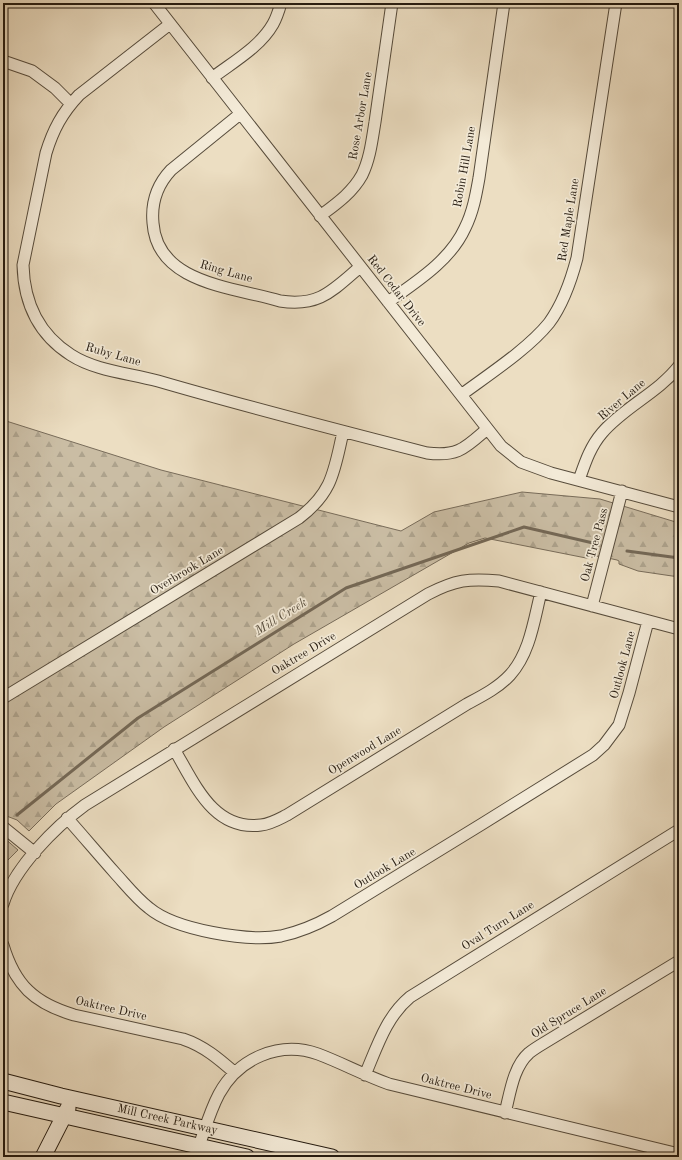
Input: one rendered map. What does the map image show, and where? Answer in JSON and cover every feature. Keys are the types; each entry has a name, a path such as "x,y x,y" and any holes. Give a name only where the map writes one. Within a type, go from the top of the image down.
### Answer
{"main road":[{"name":"Mill Creek Parkway","path":"3,1081 73,1099 206,1128 323,1156"},
{"path":"43,1157 73,1099"},
{"name":"Mill Creek Parkway","path":"3,1102 247,1157"}],"street":[{"name":"Red Cedar Drive","path":"154,3 487,429 502,446 522,462 551,473 679,507"},
{"path":"212,78 266,35 273,24 281,3"},
{"name":"Rose Arbor Lane","path":"320,216 343,198 354,187 366,165 378,106 392,3"},
{"name":"Robin Hill Lane","path":"388,302 430,271 447,255 466,228 474,204 479,178 504,3"},
{"name":"Red Maple Lane","path":"461,395 536,336 557,310 570,282 577,258 616,3"},
{"name":"Ruby Lane","path":"170,24 79,95 59,120 51,136 24,253 23,265 23,282 27,298 36,320 46,333 70,354 83,361 343,432 427,453 440,455 460,451 487,429"},
{"path":"3,61 32,71 50,84 71,104"},
{"name":"Ring Lane","path":"240,114 171,170 162,180 153,205 153,226 160,248 170,261 176,267 196,278 280,301 293,303 307,302 318,299 360,267"},
{"name":"River Lane","path":"579,480 586,458 602,433 612,423 670,376 679,366"},
{"name":"Overbrook Lane","path":"3,698 33,678 300,518 318,502 325,493 336,466 343,432"},
{"name":"Oak Tree Pass","path":"592,606 622,492"},
{"name":"Oaktree Drive","path":"3,904 15,876 67,818 84,805 428,594 444,586 464,580 480,579 499,581 679,629"},
{"name":"Openwood Lane","path":"174,749 200,792 218,814 236,823 246,825 262,825 271,823 287,815 348,776 489,692 504,680 518,665 524,653 542,592"},
{"name":"Outlook Lane","path":"67,818 135,895 157,914 172,921 195,928 242,937 263,938 305,929 338,912 593,754 604,744 618,725 629,693 648,621"},
{"path":"3,826 35,853"},
{"name":"Oval Turn Lane","path":"365,1075 386,1027 395,1013 410,997 679,830"},
{"name":"Oaktree Drive","path":"3,945 11,968 22,984 35,997 45,1004 56,1010 74,1015 194,1042 219,1058 235,1073"},
{"name":"Old Spruce Lane","path":"505,1113 513,1081 518,1069 528,1054 544,1042 679,960"},
{"name":"Oaktree Drive","path":"199,1146 213,1107 220,1093 235,1073 258,1056 272,1051 288,1049 318,1054 389,1084 679,1154"}],"green space":[{"path":"3,420 161,470 401,531 434,512 522,492 600,499 679,523 679,577 638,571 619,564 619,561 617,560 599,556 586,558 485,538 469,543 294,644 164,727 56,804 29,831 17,820 3,815"},
{"path":"3,837 18,850 3,865"}],"waterway":[{"name":"Mill Creek","path":"17,815 138,718 346,588 524,527 593,543"},
{"name":"Mill Creek","path":"627,551 679,558"}]}
